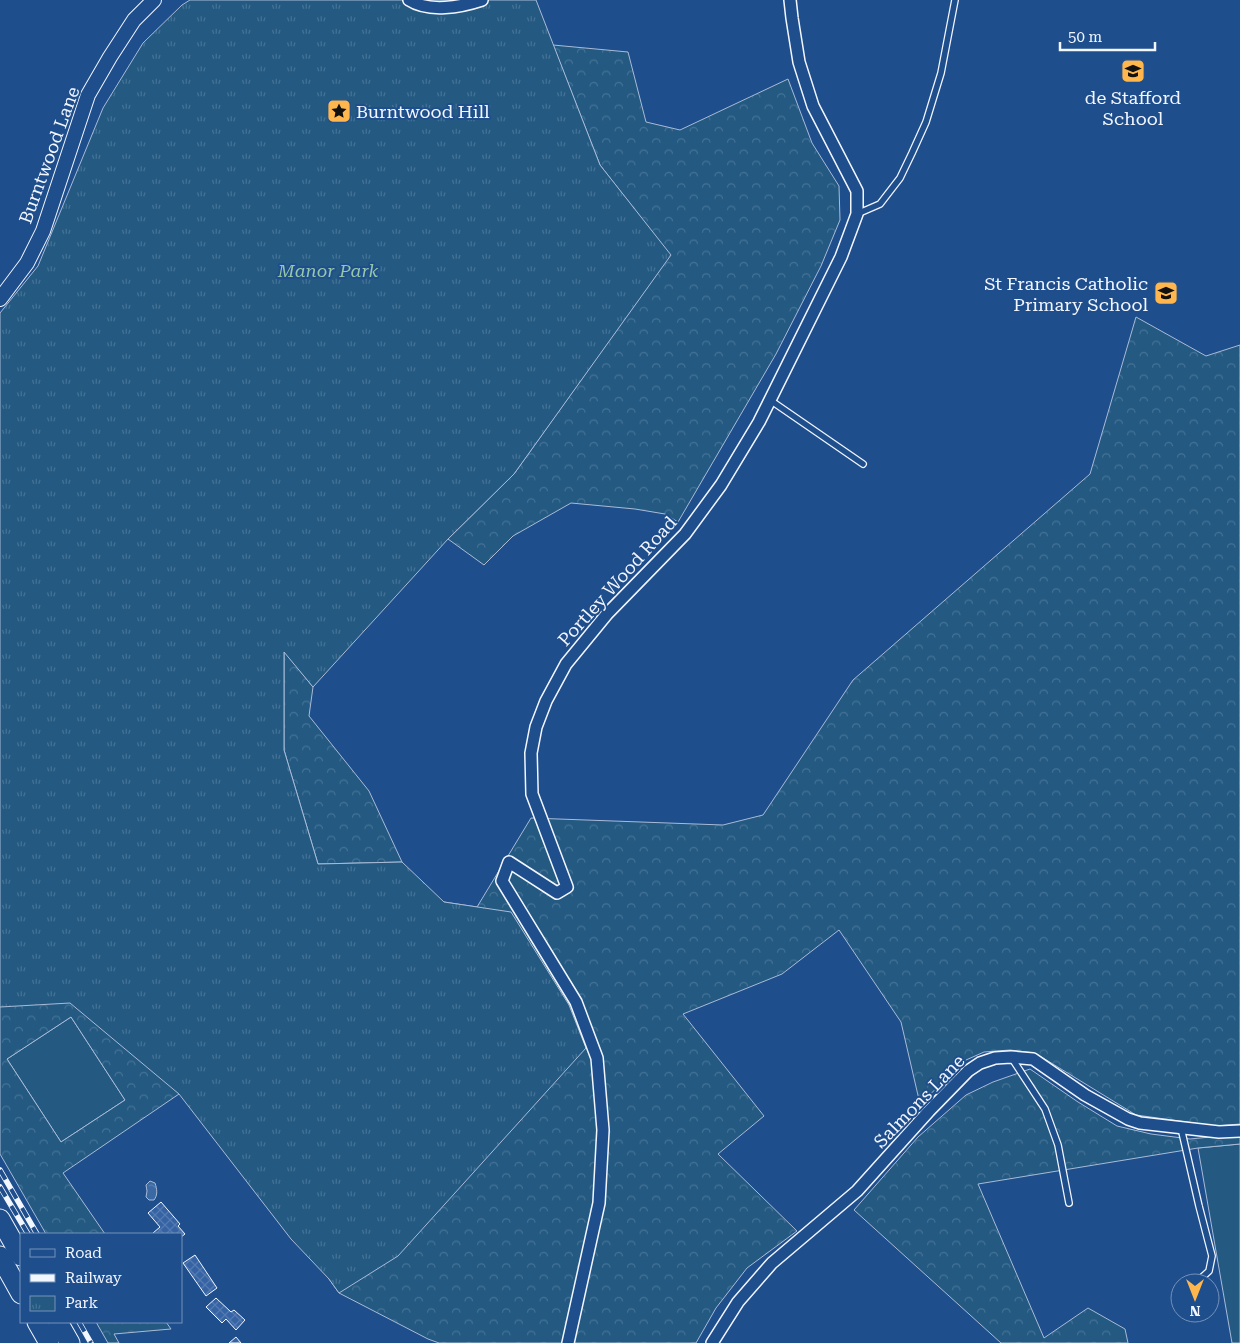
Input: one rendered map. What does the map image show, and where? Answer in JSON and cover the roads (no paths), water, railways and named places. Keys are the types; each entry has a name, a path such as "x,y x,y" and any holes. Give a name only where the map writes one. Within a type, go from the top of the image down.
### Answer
{"highway":[{"path":"0,1219 20,1254"},
{"path":"0,1256 20,1292"},
{"path":"38,1323 49,1343"},
{"path":"59,1323 70,1343"}],"street":[{"name":"Burntwood Lane","path":"0,299 28,263 43,231 88,95 134,20 154,0"},
{"path":"409,0 416,4 442,8 465,5 482,0"},
{"name":"Portley Wood Road","path":"568,1343 599,1203 603,1130 597,1058 576,1002 502,881 509,862 557,893 567,887 532,794 531,753 536,727 546,701 566,664 607,614 685,534 721,485 759,422 841,257 857,214 857,191 813,106 804,79 799,62 790,0"},
{"name":"Salmons Lane","path":"712,1343 738,1302 772,1262 857,1191 929,1111 968,1071 980,1063 995,1058 1034,1059 1085,1095 1128,1119 1140,1123 1219,1132 1240,1130"}],"lane":[{"path":"857,214 880,204 900,178 912,153 926,122 941,73 955,0"},
{"path":"770,400 863,464"},
{"path":"1011,1057 1045,1109 1058,1145 1069,1204"},
{"path":"1181,1128 1212,1256 1209,1271 1207,1273"}],"water":[{"path":"150,1181 155,1183 156,1187 157,1194 154,1200 149,1200 146,1197 146,1185"}],"railway":[{"path":"0,1170 36,1233"},
{"path":"0,1187 27,1233"},
{"path":"80,1323 91,1343"}],"place":[{"name":"de Stafford School","path":"1133,71"},
{"name":"Burntwood Hill","path":"339,111"},
{"name":"St Francis Catholic Primary School","path":"1166,293"}],"park label":[{"name":"Manor Park","path":"328,270"}]}
